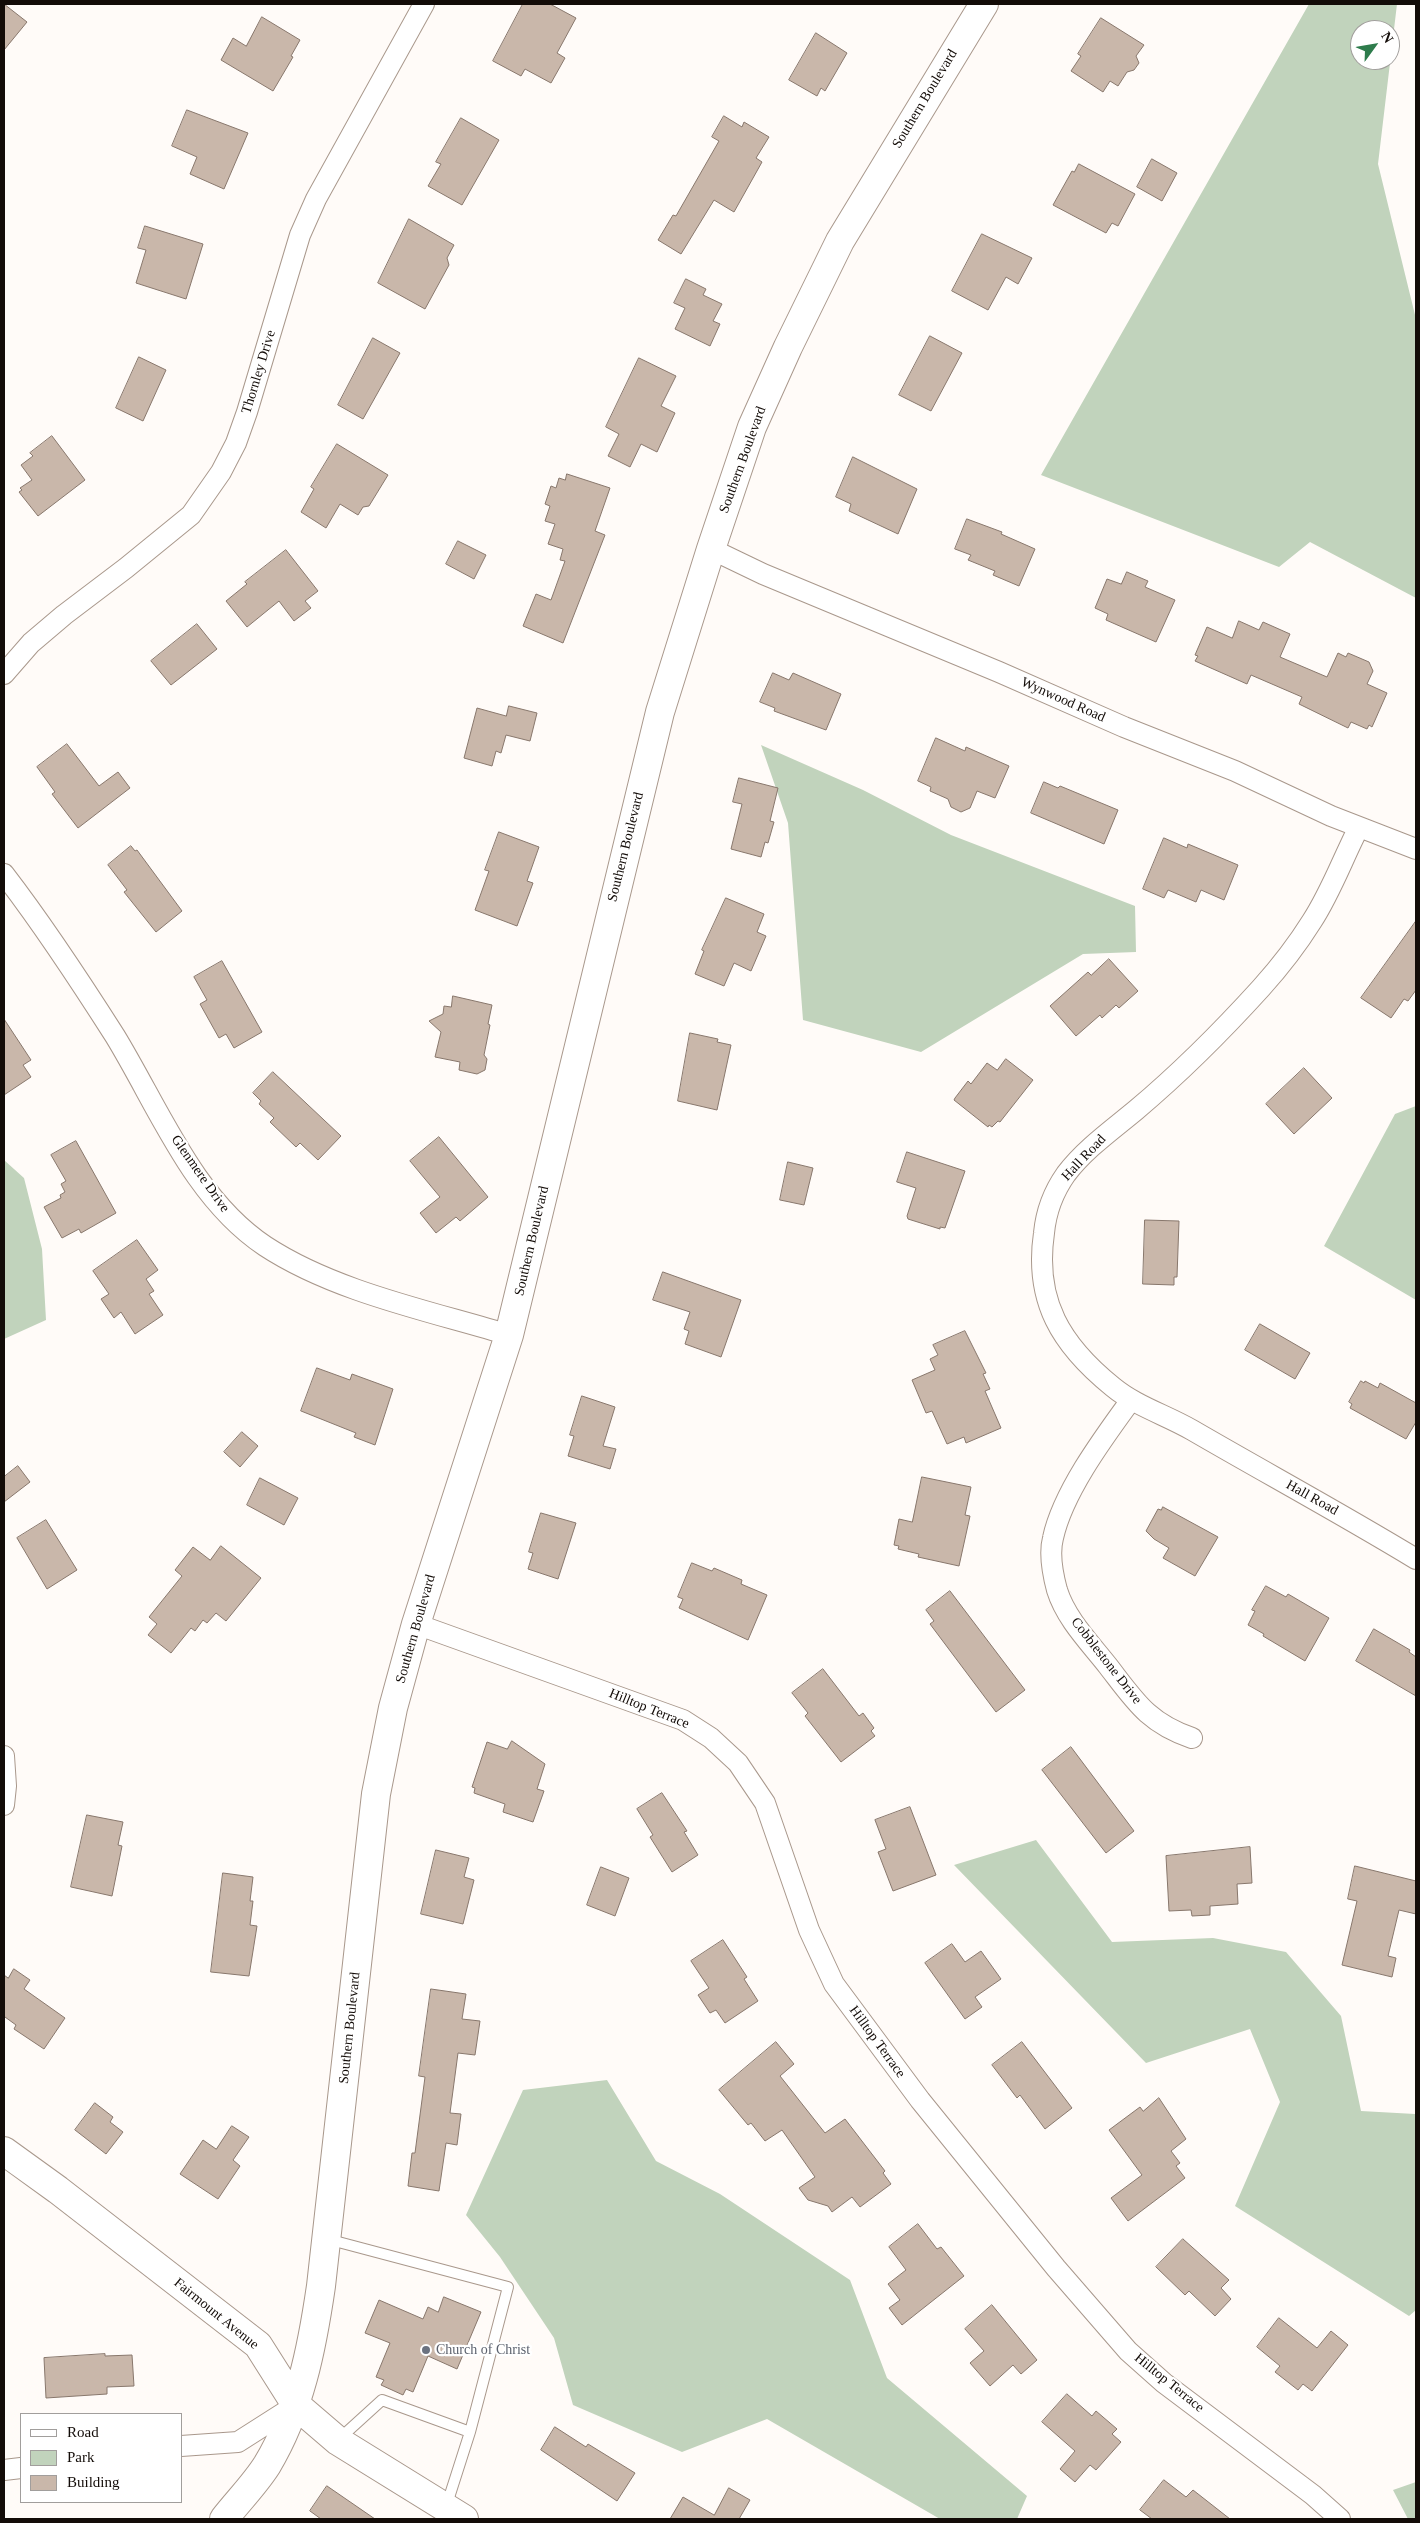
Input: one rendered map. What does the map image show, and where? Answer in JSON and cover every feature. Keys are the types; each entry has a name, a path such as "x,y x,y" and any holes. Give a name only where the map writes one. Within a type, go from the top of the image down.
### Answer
{"main road":[{"name":"Southern Boulevard","path":"224,2519 267,2465 296,2405 313,2340 376,1794 393,1708 416,1624 509,1335 660,712 711,549 752,427 840,241 984,4"},
{"name":"Fairmount Avenue","path":"4,2151 58,2190 258,2345 296,2405 338,2441 455,2514"}],"street":[{"name":"Thornley Drive","path":"4,674 44,632 191,515 221,472 236,443 247,412 300,235 316,199 424,4"},
{"name":"Wynwood Road","path":"711,549 772,578 999,672 1124,727 1235,771 1416,849"},
{"name":"Hall Road","path":"1359,826 1313,920 1262,987 1227,1024 1151,1096 1087,1152 1066,1174 1053,1196 1045,1224 1041,1251 1041,1274 1044,1297 1066,1340 1093,1369 1131,1400 1179,1423 1416,1558"},
{"name":"Glenmere Drive","path":"4,874 39,920 114,1036 188,1161 219,1204 239,1226 265,1246 298,1265 341,1284 509,1335"},
{"name":"Cobblestone Drive","path":"1131,1400 1105,1434 1068,1498 1052,1538 1052,1560 1058,1591 1079,1629 1133,1698 1156,1721 1169,1730 1192,1738"},
{"name":"Hilltop Terrace","path":"416,1624 683,1720 711,1738 738,1763 765,1803 809,1930 834,1984 920,2100 1056,2268 1128,2351 1164,2383 1313,2495 1340,2519"},
{"path":"4,1756 6,1786 4,1805"},
{"path":"182,2446 238,2442 296,2405"},
{"path":"4,2470 20,2468"}],"lane":[{"path":"326,2239 508,2287 470,2432 455,2514"},
{"path":"338,2441 382,2400 470,2432"}],"green space":[{"path":"1309,4 1397,4 1395,20 1350,20 1350,70 1389,70 1378,164 1416,319 1416,598 1310,542 1279,567 1041,475"},
{"path":"761,745 863,790 951,835 1135,906 1136,952 1083,954 921,1052 803,1020 788,823"},
{"path":"1416,1106 1416,1300 1324,1246 1395,1114"},
{"path":"4,1160 24,1178 42,1249 46,1320 4,1339"},
{"path":"1036,1840 1112,1942 1213,1938 1286,1952 1341,2016 1361,2111 1415,2114 1416,2117 1416,2310 1409,2316 1235,2206 1280,2102 1250,2029 1146,2063 954,1865"},
{"path":"607,2080 656,2161 720,2194 850,2280 887,2378 1027,2496 1017,2519 940,2519 767,2419 682,2452 573,2405 554,2338 500,2257 466,2215 523,2090"},
{"path":"1416,2482 1416,2519 1408,2519 1393,2490"}],"building":[{"path":"4,4 27,22 4,50"},
{"path":"523,4 550,4 576,18 557,53 565,58 551,83 525,69 521,76 493,61"},
{"path":"262,17 300,40 291,56 293,57 273,91 221,60 233,38 246,46"},
{"path":"1101,18 1144,45 1136,56 1139,63 1134,70 1127,72 1118,86 1110,81 1103,92 1071,71 1081,56 1078,54"},
{"path":"816,33 847,53 825,91 821,88 817,96 789,80"},
{"path":"187,110 248,133 224,189 190,174 197,157 172,146"},
{"path":"724,116 742,127 744,122 769,137 756,158 762,162 734,212 714,200 681,254 658,240 673,215 676,216 719,141 712,137"},
{"path":"461,118 499,140 462,205 428,186 441,164 436,162"},
{"path":"1152,159 1177,173 1162,201 1137,187"},
{"path":"1079,164 1135,194 1118,226 1112,223 1106,233 1053,205 1072,171 1074,172"},
{"path":"409,219 454,245 447,258 449,265 425,309 378,283"},
{"path":"145,226 203,244 186,299 136,283 146,250 138,248"},
{"path":"982,234 1032,258 1018,284 1006,277 988,310 952,291"},
{"path":"686,279 706,289 703,295 722,304 713,321 720,324 710,346 675,329 685,308 674,303"},
{"path":"930,336 962,353 931,411 899,395"},
{"path":"373,338 400,353 363,419 338,405"},
{"path":"139,357 166,370 143,421 116,408"},
{"path":"639,358 676,376 661,406 675,413 657,452 641,444 630,467 608,456 619,434 606,427"},
{"path":"52,436 85,480 38,516 19,492 22,490 20,488 32,480 21,465 33,456 30,453"},
{"path":"337,444 388,475 369,506 363,507 358,515 340,504 326,528 301,512 314,489 311,487"},
{"path":"853,457 917,489 898,534 849,511 851,504 836,497"},
{"path":"567,474 610,488 595,531 605,535 563,643 523,626 536,594 551,600 565,561 560,560 563,549 548,544 555,524 545,521 550,506 545,504 551,486 556,488 559,478 565,480"},
{"path":"967,519 1002,532 1001,534 1035,549 1019,586 993,575 995,571 968,560 971,555 955,549"},
{"path":"458,541 486,555 474,579 446,564"},
{"path":"286,550 318,591 305,601 311,608 294,621 279,601 247,627 226,601 247,584 245,582"},
{"path":"1127,572 1148,581 1145,587 1175,600 1156,642 1106,620 1108,614 1095,608 1107,579 1121,584"},
{"path":"1239,621 1259,630 1263,622 1290,634 1280,657 1327,677 1338,653 1346,657 1348,653 1369,662 1373,671 1367,684 1387,693 1372,727 1369,725 1367,729 1351,722 1348,728 1299,704 1302,697 1251,675 1247,684 1195,661 1198,656 1195,655 1207,627 1232,638"},
{"path":"197,624 217,649 171,685 151,661"},
{"path":"773,673 789,680 793,673 841,694 826,730 774,711 775,708 760,702"},
{"path":"509,706 537,713 530,741 506,735 501,753 496,751 492,766 464,758 477,708 506,716"},
{"path":"936,738 965,751 966,747 1009,766 995,798 977,791 970,808 961,812 951,807 948,799 930,791 931,787 918,781"},
{"path":"67,744 99,786 118,772 130,788 78,828 52,794 55,792 37,767"},
{"path":"739,778 778,788 770,821 774,822 768,843 765,842 761,857 731,849 742,804 733,802"},
{"path":"1044,782 1058,788 1060,786 1118,810 1104,844 1031,813"},
{"path":"499,832 539,847 527,881 533,883 517,926 475,910 489,871 485,870"},
{"path":"1164,838 1187,848 1188,844 1238,865 1224,900 1201,890 1196,902 1168,890 1164,898 1143,889"},
{"path":"131,846 135,851 137,850 182,911 156,932 124,892 127,890 108,865"},
{"path":"726,898 764,914 757,932 766,936 751,971 734,963 724,986 695,974 704,951 702,950"},
{"path":"1416,921 1416,990 1408,1001 1404,999 1391,1018 1361,998"},
{"path":"1109,959 1138,991 1119,1008 1116,1005 1102,1018 1100,1015 1076,1036 1050,1006 1088,972 1091,975"},
{"path":"222,961 262,1032 234,1048 226,1034 219,1038 200,1004 207,1000 194,977"},
{"path":"453,996 492,1005 484,1055 487,1059 485,1070 477,1074 459,1070 460,1062 435,1057 441,1032 429,1021 443,1014 444,1006 451,1007"},
{"path":"4,1019 31,1060 23,1065 31,1077 4,1095"},
{"path":"690,1033 718,1039 717,1042 731,1045 717,1110 678,1101"},
{"path":"1006,1059 1033,1080 1000,1122 998,1121 992,1127 989,1125 988,1127 954,1100 968,1081 971,1084 987,1063 997,1070"},
{"path":"1304,1068 1332,1098 1294,1134 1266,1104"},
{"path":"273,1072 341,1136 318,1160 300,1143 296,1147 270,1122 274,1118 259,1104 261,1101 253,1093"},
{"path":"439,1137 488,1197 460,1221 456,1217 436,1233 420,1213 440,1197 410,1161"},
{"path":"76,1141 116,1213 81,1233 79,1229 62,1238 44,1207 61,1198 60,1195 65,1192 61,1184 66,1181 51,1155"},
{"path":"907,1152 965,1171 945,1228 940,1227 940,1229 908,1219 907,1216 916,1188 897,1182"},
{"path":"788,1162 813,1168 804,1205 780,1200"},
{"path":"1145,1220 1179,1221 1177,1277 1174,1277 1174,1285 1143,1284"},
{"path":"137,1240 158,1270 146,1279 154,1291 149,1294 163,1315 135,1334 121,1312 114,1318 101,1299 109,1294 93,1271"},
{"path":"663,1272 741,1300 721,1357 685,1344 689,1331 684,1329 690,1312 653,1300"},
{"path":"1260,1324 1310,1353 1295,1379 1245,1350"},
{"path":"965,1331 986,1373 983,1374 990,1389 985,1391 1001,1428 966,1443 964,1437 947,1444 932,1411 926,1413 912,1380 935,1370 930,1359 938,1355 933,1345"},
{"path":"317,1368 350,1380 352,1374 393,1389 375,1445 354,1437 356,1433 301,1411"},
{"path":"1361,1381 1364,1383 1365,1381 1378,1388 1380,1383 1416,1403 1416,1422 1406,1439 1350,1408 1352,1404 1349,1402"},
{"path":"582,1396 615,1407 603,1446 616,1449 610,1469 568,1456 574,1436 570,1435"},
{"path":"242,1432 258,1446 240,1467 224,1452"},
{"path":"18,1466 30,1482 4,1502 4,1477"},
{"path":"922,1477 971,1487 965,1515 970,1516 959,1566 918,1557 919,1554 898,1549 899,1546 894,1545 899,1519 912,1522"},
{"path":"260,1478 298,1498 284,1525 247,1505"},
{"path":"1163,1507 1218,1537 1195,1576 1163,1558 1169,1548 1154,1539 1146,1531 1158,1509 1161,1510"},
{"path":"541,1513 576,1523 558,1579 528,1569 533,1553 529,1552"},
{"path":"46,1520 77,1570 47,1589 17,1538"},
{"path":"221,1546 261,1578 226,1621 216,1613 207,1623 203,1620 195,1631 191,1628 171,1653 148,1635 157,1624 149,1617 182,1576 175,1570 193,1547 210,1560"},
{"path":"692,1563 712,1571 714,1568 742,1580 741,1584 767,1595 748,1640 679,1608 683,1599 678,1597"},
{"path":"1266,1586 1286,1597 1288,1594 1329,1618 1305,1661 1248,1625 1255,1611 1252,1610"},
{"path":"950,1591 1025,1690 996,1712 930,1624 934,1621 926,1610"},
{"path":"1374,1629 1410,1650 1409,1652 1416,1657 1416,1696 1356,1661"},
{"path":"823,1669 859,1716 863,1713 874,1728 871,1731 875,1736 841,1762 805,1716 808,1713 792,1693"},
{"path":"512,1741 545,1764 537,1789 544,1791 533,1822 503,1812 505,1804 474,1793 475,1788 472,1787 487,1742 507,1749"},
{"path":"1071,1747 1134,1831 1106,1853 1042,1770"},
{"path":"662,1793 687,1831 684,1832 698,1855 672,1872 650,1837 653,1835 637,1809"},
{"path":"910,1807 936,1875 893,1891 878,1852 886,1849 875,1820"},
{"path":"87,1815 123,1822 118,1845 122,1846 112,1896 71,1887"},
{"path":"1250,1847 1252,1883 1237,1884 1238,1904 1210,1906 1210,1915 1192,1916 1191,1910 1169,1911 1166,1856"},
{"path":"436,1850 469,1858 464,1877 474,1880 463,1924 421,1914"},
{"path":"1355,1866 1416,1881 1416,1914 1399,1910 1388,1956 1396,1958 1392,1977 1342,1965 1357,1901 1348,1899"},
{"path":"601,1867 629,1878 615,1916 587,1905"},
{"path":"223,1873 253,1877 250,1925 257,1926 249,1976 211,1972"},
{"path":"723,1940 747,1977 744,1979 758,2001 725,2023 716,2010 710,2013 698,1995 709,1988 691,1961"},
{"path":"952,1944 965,1962 981,1951 1001,1979 975,1997 982,2007 965,2019 925,1963"},
{"path":"14,1969 30,1980 24,1989 65,2018 44,2049 14,2029 16,2025 4,2018 4,1975 8,1978"},
{"path":"431,1989 466,1994 462,2019 480,2021 475,2055 458,2053 450,2113 461,2114 457,2145 446,2143 439,2191 408,2186 412,2153 415,2153 425,2077 419,2076"},
{"path":"776,2042 794,2064 780,2076 825,2133 845,2119 885,2171 883,2173 891,2184 860,2207 852,2197 832,2212 828,2206 808,2200 799,2188 815,2177 782,2130 765,2141 751,2123 748,2125 719,2090"},
{"path":"1022,2042 1072,2108 1045,2129 1020,2095 1017,2098 992,2065"},
{"path":"1159,2098 1186,2139 1171,2151 1180,2163 1176,2166 1185,2178 1128,2221 1111,2198 1142,2175 1109,2130 1140,2107 1143,2111"},
{"path":"95,2103 113,2117 110,2122 123,2132 106,2154 75,2130"},
{"path":"232,2126 249,2137 233,2160 240,2166 218,2199 180,2174 203,2140 216,2149"},
{"path":"918,2224 937,2249 941,2247 964,2276 902,2325 889,2308 900,2300 888,2284 906,2270 889,2247"},
{"path":"1183,2239 1229,2280 1221,2288 1231,2299 1215,2316 1189,2291 1185,2295 1156,2267"},
{"name":"Church of Christ","path":"444,2297 481,2312 457,2369 428,2356 413,2392 406,2389 403,2395 381,2385 384,2380 376,2377 390,2343 365,2333 379,2300 423,2319 428,2307 438,2312"},
{"path":"992,2305 1037,2360 1021,2374 1013,2365 990,2386 970,2363 984,2351 965,2329"},
{"path":"1279,2318 1317,2348 1331,2331 1348,2345 1312,2391 1303,2384 1298,2390 1275,2372 1280,2366 1257,2347"},
{"path":"105,2354 105,2356 132,2355 134,2386 107,2387 107,2394 46,2398 44,2358"},
{"path":"1067,2394 1092,2416 1096,2411 1117,2429 1112,2434 1121,2442 1096,2470 1090,2465 1075,2482 1060,2469 1075,2451 1042,2422"},
{"path":"555,2427 586,2447 588,2444 635,2473 617,2501 541,2450"},
{"path":"1164,2480 1186,2497 1193,2490 1230,2519 1152,2519 1140,2510"},
{"path":"327,2486 375,2519 321,2519 310,2511"},
{"path":"729,2488 750,2500 739,2519 670,2519 683,2497 714,2515"}],"place":[{"name":"Church of Christ","path":"426,2350"}]}
